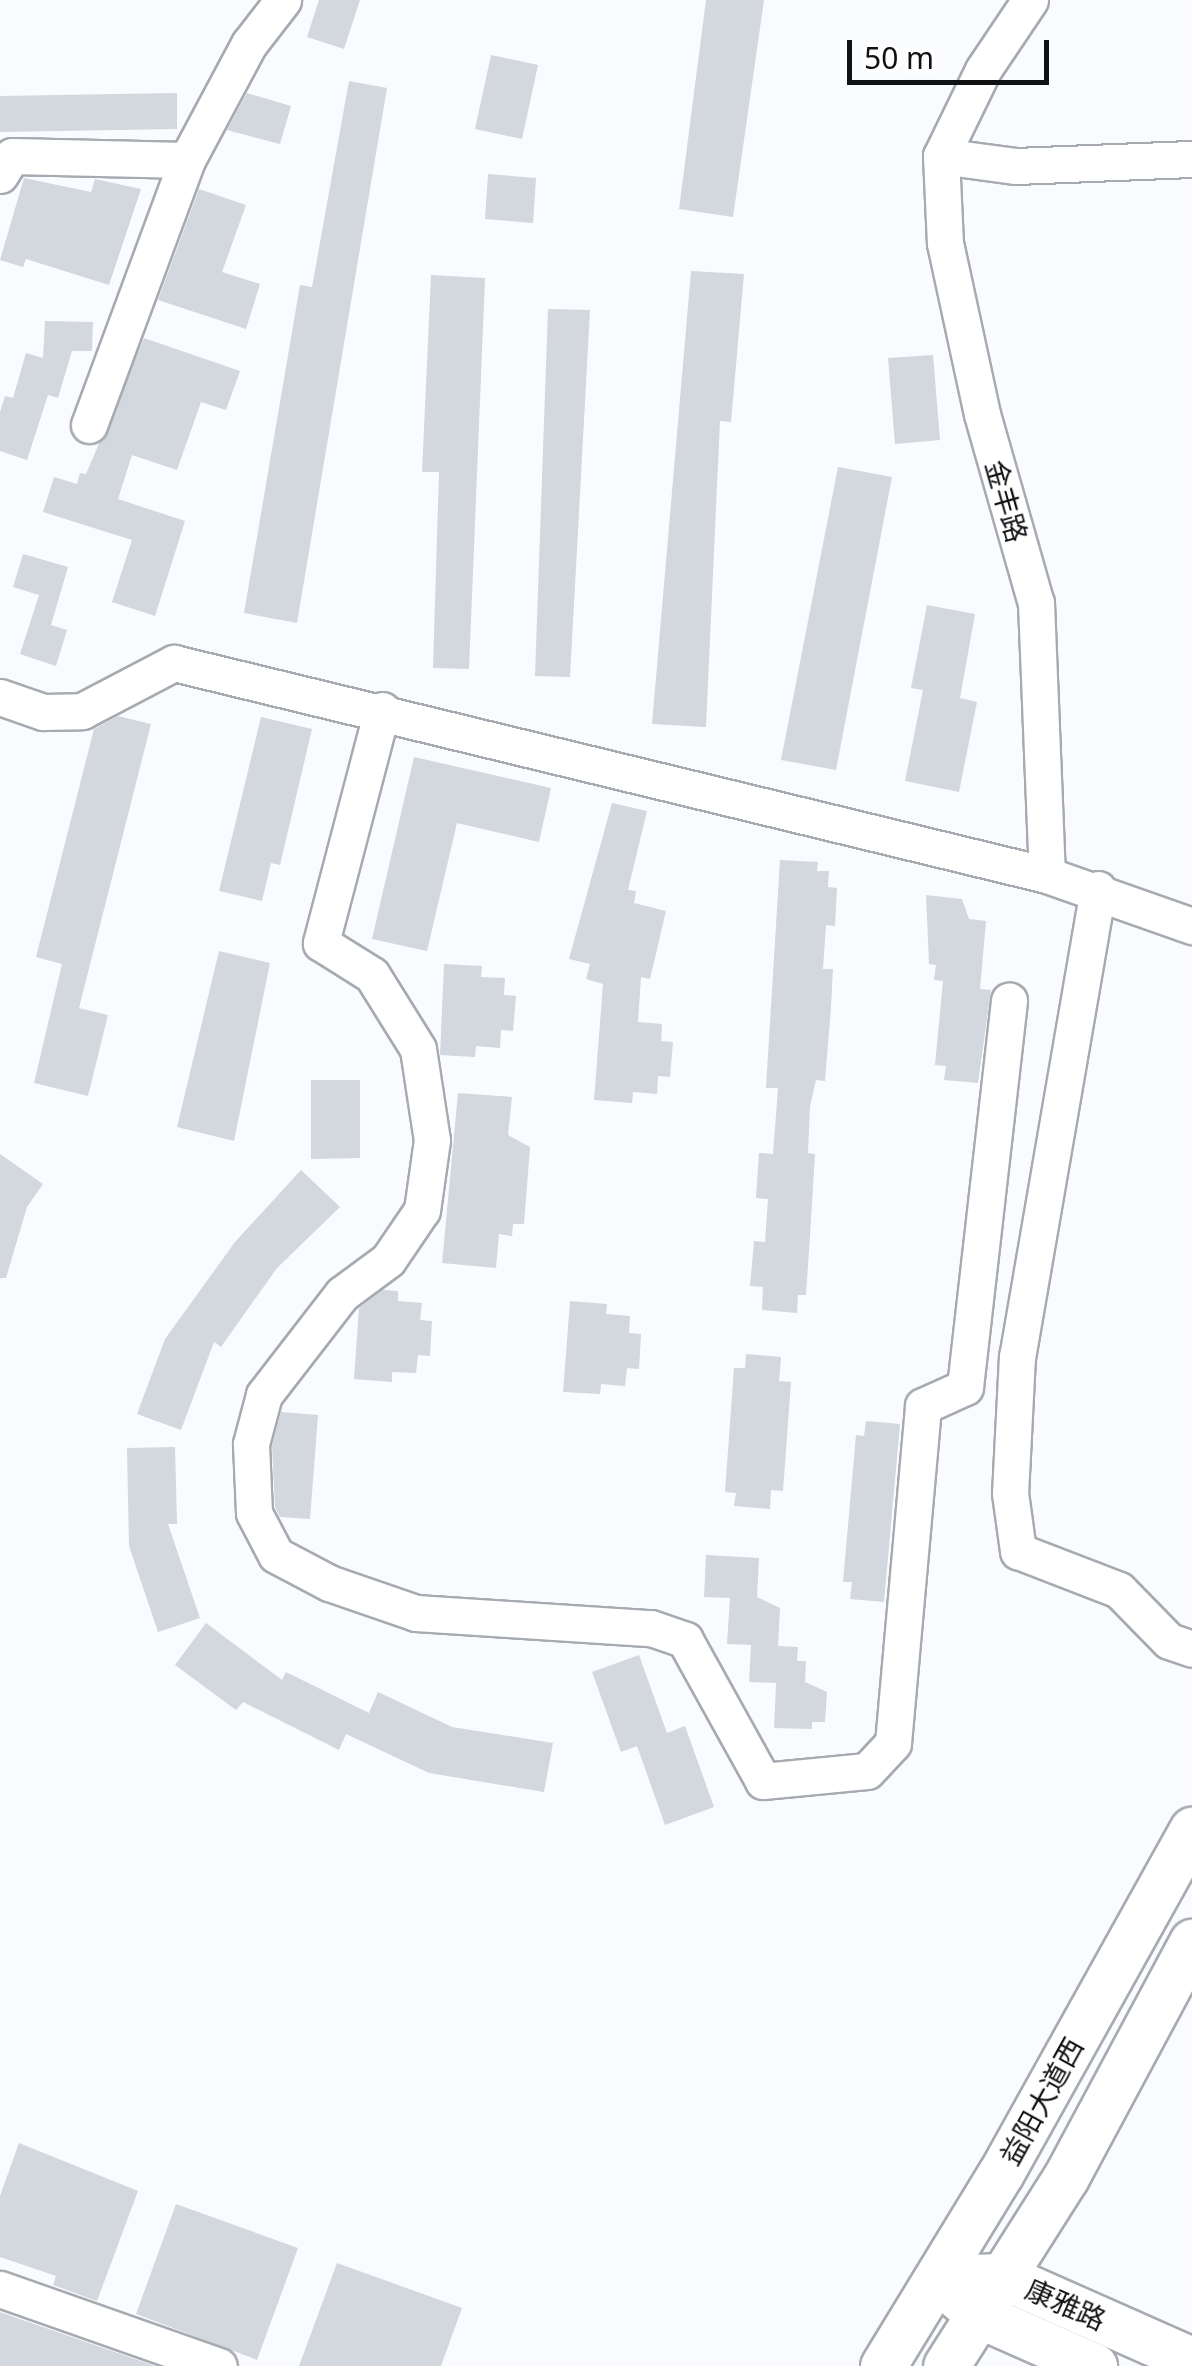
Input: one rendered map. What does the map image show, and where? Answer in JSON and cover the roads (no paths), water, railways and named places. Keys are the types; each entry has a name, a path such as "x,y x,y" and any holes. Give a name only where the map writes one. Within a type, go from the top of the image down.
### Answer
{"main road":[{"name":"益阳大道西","path":"882,2366 1192,1830"},
{"name":"益阳大道西","path":"946,2366 1066,2177 1192,1942"},
{"name":"康雅路","path":"936,2278 1002,2276 1192,2360"},
{"name":"康雅路","path":"936,2278 979,2315 1094,2366"}],"street":[{"path":"89,425 187,160 249,44 283,0"},
{"name":"金丰路","path":"1030,0 982,70 941,156 945,243 982,414 1036,603 1047,875"},
{"path":"0,175 12,156 187,160"},
{"path":"941,156 1016,166 1192,159"},
{"path":"0,696 42,712 82,711 174,662 1047,875 1098,889 1192,926"},
{"path":"382,710 321,943 372,976 418,1048 432,1140 422,1210 388,1260 342,1294 264,1395 250,1444 254,1513 276,1555 330,1583 416,1613 651,1628 685,1640 764,1781 867,1771 893,1743 924,1406 965,1388 1009,1000"},
{"path":"1098,889 1017,1356 1010,1494 1018,1551 1119,1590 1168,1641 1192,1648"},
{"path":"0,2289 219,2366"}]}
